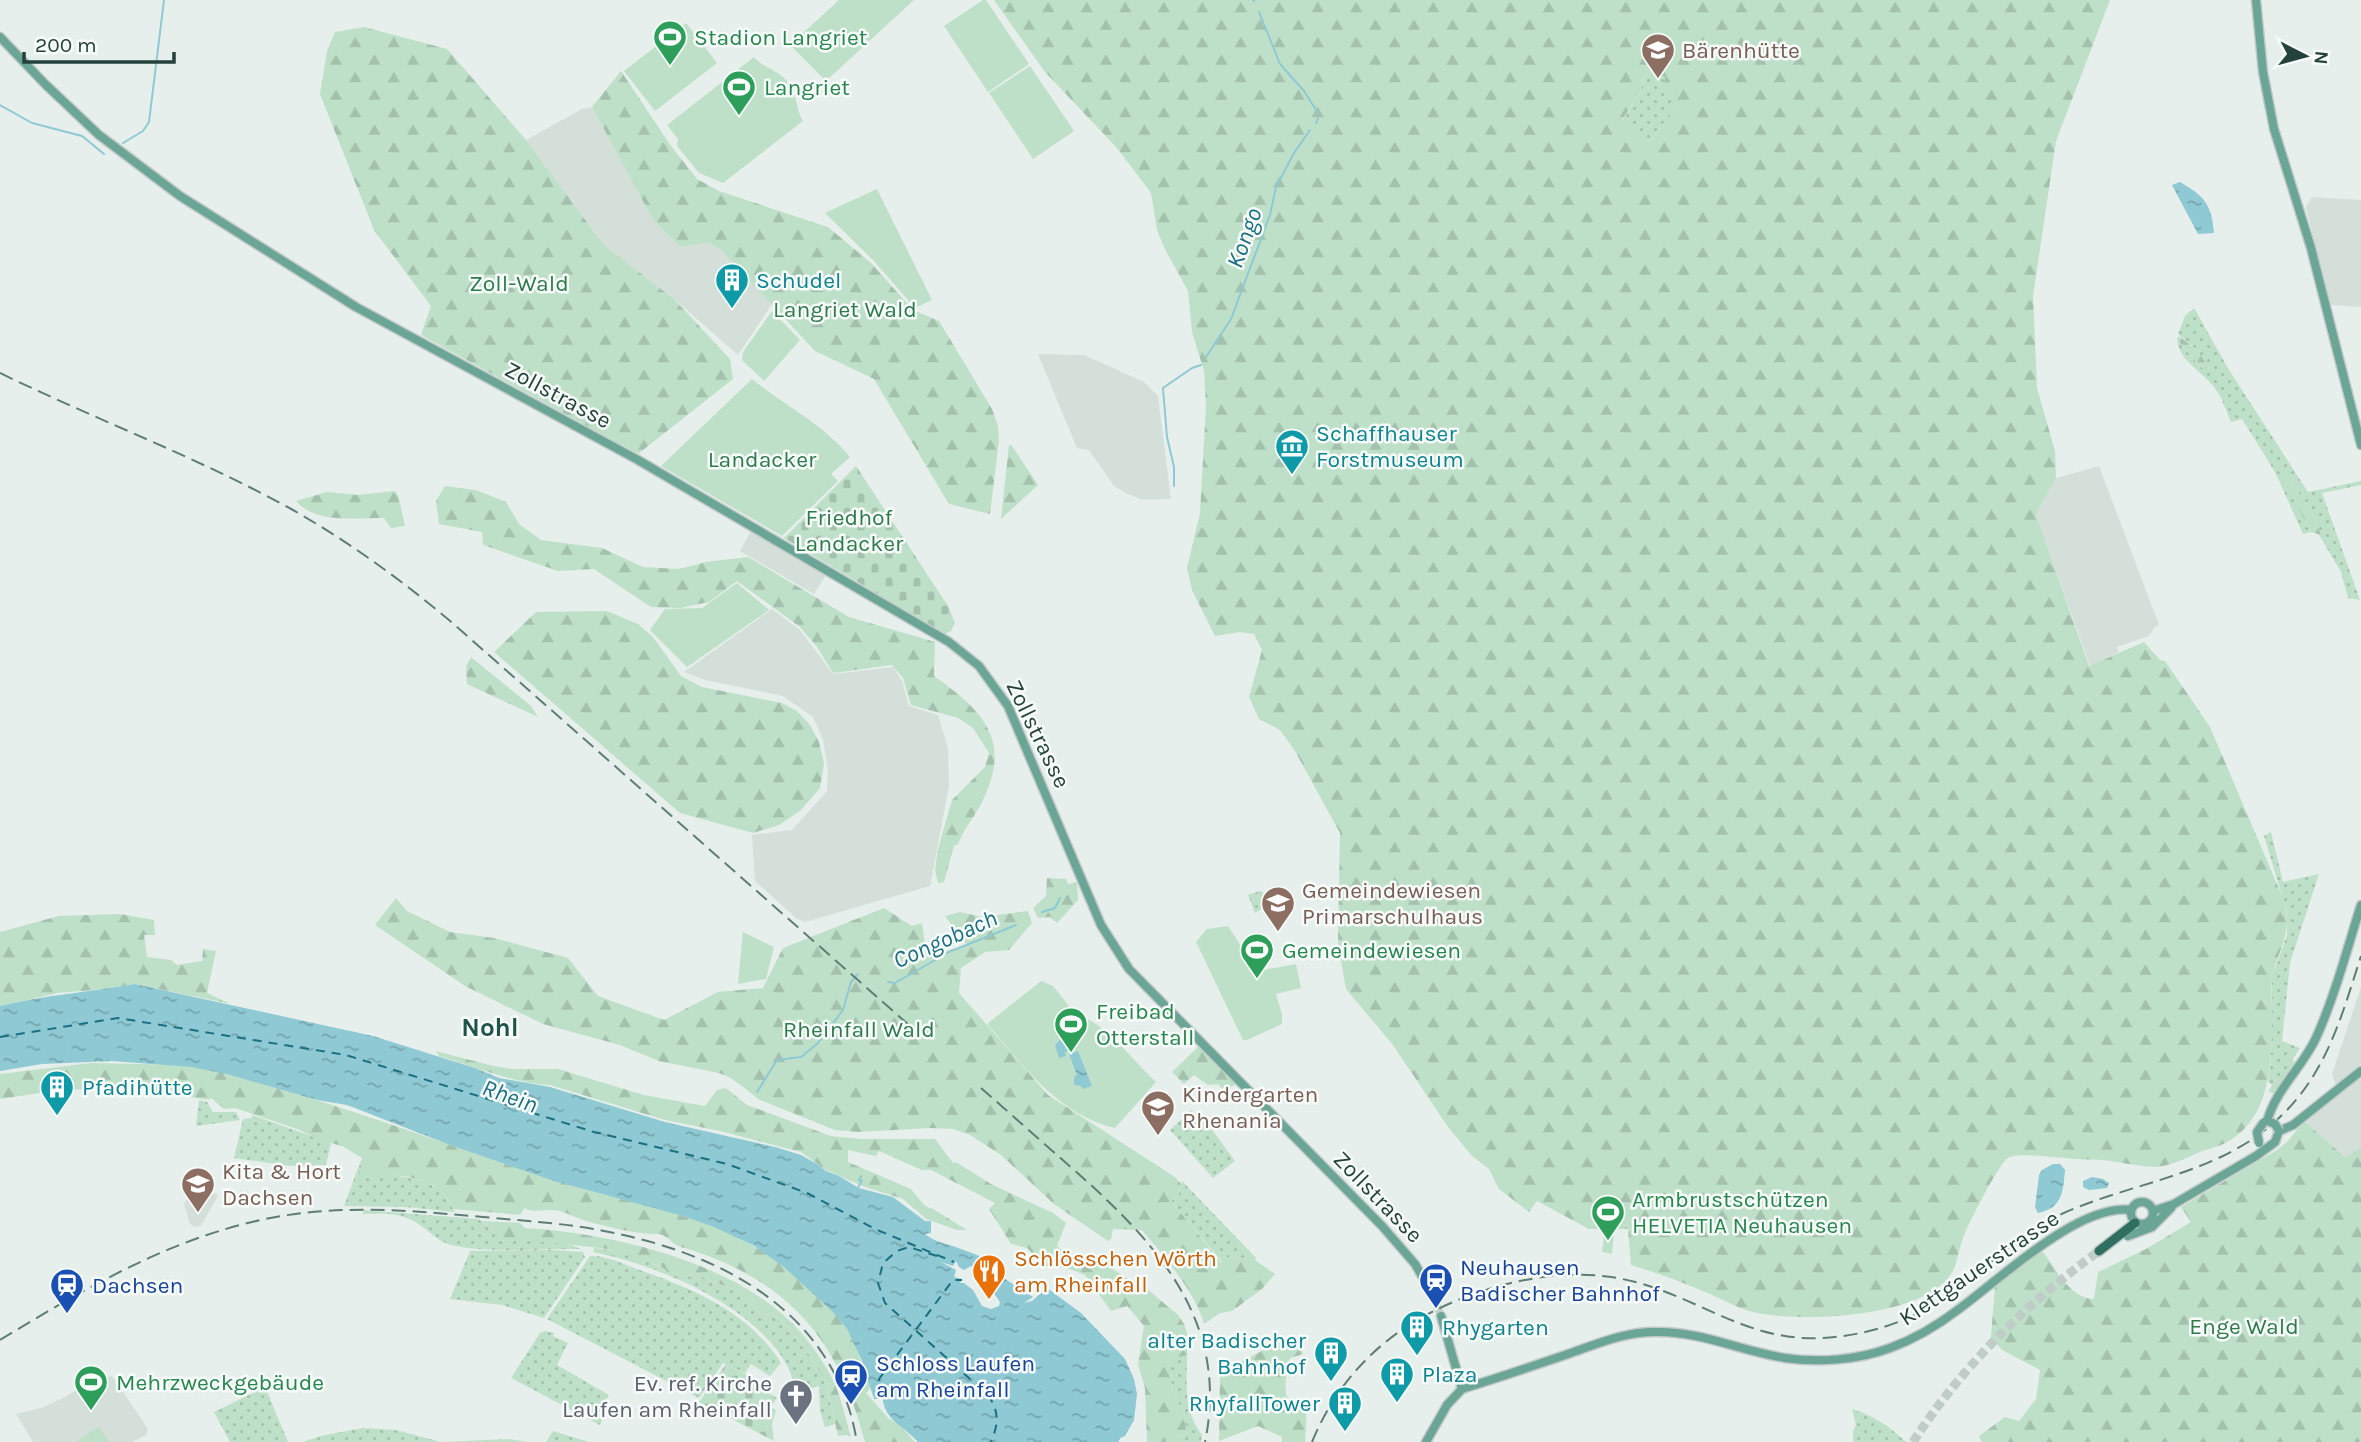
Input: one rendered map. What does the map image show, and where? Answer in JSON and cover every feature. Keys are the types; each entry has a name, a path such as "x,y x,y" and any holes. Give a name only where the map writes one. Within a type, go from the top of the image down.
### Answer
{"highway":[{"path":"2099,1251 2123,1237 2135,1223"}],"main road":[{"path":"2256,0 2263,72 2274,129 2314,259 2361,445"},
{"name":"Zollstrasse","path":"0,37 71,109 130,159 212,216 380,320 638,460 772,537 949,642 979,666 1008,706 1101,925 1129,969 1382,1226 1415,1264 1432,1293"},
{"path":"2264,1144 2257,1132 2267,1122 2273,1103 2296,1072 2315,1039 2361,905"},
{"path":"2241,1164 2264,1144 2275,1142 2279,1133 2361,1071"},
{"path":"2267,1122 2275,1124 2279,1133"},
{"path":"2153,1211 2175,1204 2241,1164 2264,1144"},
{"path":"2136,1203 2150,1205 2153,1211 2149,1222 2142,1225 2135,1223 2131,1217 2131,1210 2136,1203"},
{"path":"2123,1237 2152,1227 2175,1204"},
{"name":"Klettgauerstrasse","path":"1462,1389 1640,1332 1692,1334 1771,1355 1804,1359 1848,1358 1876,1353 1914,1338 1937,1324 2010,1268 2063,1232 2107,1212 2131,1210"},
{"path":"1426,1442 1447,1405 1462,1389 1441,1316"}],"shaded area":[{"path":"592,107 653,220 680,247 708,243 721,250 772,304 738,355 674,299 604,245 526,140 582,109"},
{"path":"2312,197 2361,200 2361,307 2330,305 2306,207"},
{"path":"1038,354 1084,355 1144,382 1158,396 1171,499 1142,500 1126,493 1114,486 1089,450 1077,448"},
{"path":"2099,466 2159,625 2149,636 2117,647 2119,652 2090,666 2036,514 2056,478"},
{"path":"751,531 826,575 814,594 740,551"},
{"path":"772,609 800,630 833,674 893,667 902,681 909,706 938,715 948,748 949,786 930,886 805,922 797,919 755,881 752,835 792,830 827,791 828,770 823,740 813,717 783,696 705,680 684,672"},
{"path":"2361,987 2361,1064 2336,1085 2332,1074"},
{"path":"2361,1075 2361,1148 2345,1157 2304,1121"},
{"name":"Kita & Hort Dachsen","path":"216,1193 218,1196 201,1226 190,1224 184,1204 187,1199"},
{"path":"112,1376 148,1429 146,1435 132,1442 33,1442 16,1414 41,1408 94,1380"}],"green space":[{"path":"839,0 914,0 826,81 790,45"},
{"path":"986,0 1029,64 988,92 944,26"},
{"path":"994,0 2110,0 2056,141 2033,296 2037,388 2055,451 2056,478 2036,514 2089,666 2144,642 2160,660 2165,661 2210,727 2283,898 2287,920 2285,937 2272,979 2271,1047 2267,1083 2254,1116 2243,1130 2229,1141 2160,1167 2040,1156 2021,1155 2008,1158 1983,1196 1961,1244 1955,1266 1943,1284 1921,1297 1894,1307 1829,1316 1770,1315 1739,1308 1681,1282 1631,1265 1628,1229 1589,1229 1537,1201 1529,1212 1499,1189 1489,1169 1472,1156 1448,1127 1393,1045 1346,989 1338,942 1340,833 1295,751 1280,730 1259,719 1249,697 1262,650 1254,634 1240,632 1215,636 1192,590 1187,568 1200,513 1206,406 1204,371 1192,332 1188,291 1157,230 1151,193 1117,148 1045,72","holes":["1650,71 1665,77 1664,86 1677,96 1677,105 1649,142 1621,121 1641,92 1642,80"]},
{"name":"Stadion Langriet","path":"686,23 717,63 655,111 624,71"},
{"name":"Zoll-Wald","path":"364,27 447,49 526,140 604,245 674,299 730,359 733,379 638,454 421,335 431,306 374,230 320,94 327,51 335,32"},
{"name":"Langriet","path":"754,57 782,76 790,85 803,121 723,183 699,173 677,146 678,139 667,125"},
{"path":"1030,66 1074,131 1033,159 989,93"},
{"name":"Langriet Wald","path":"621,71 671,146 697,179 719,191 828,227 871,263 913,310 939,321 992,409 998,426 999,440 990,514 949,504 874,379 815,351 721,250 708,243 680,247 653,220 592,107"},
{"name":"Bärenhütte","path":"1650,71 1665,77 1677,96 1677,105 1649,142 1621,122 1641,92 1642,81"},
{"path":"877,189 932,300 915,308 874,261 825,213"},
{"path":"2194,308 2229,370 2308,492 2361,481 2361,485 2322,493 2360,600 2348,598 2341,572 2319,535 2311,510 2280,467 2278,468 2311,532 2303,534 2275,472 2242,419 2231,422 2217,391 2191,365 2178,346 2177,339 2200,367 2198,351 2178,334 2185,316"},
{"path":"772,311 800,340 764,381 742,360 743,352"},
{"path":"2179,336 2198,351 2212,374 2200,367 2177,339"},
{"name":"Landacker","path":"752,379 816,425 850,457 831,474 838,481 782,536 661,466"},
{"path":"1009,445 1038,485 1001,519"},
{"name":"Friedhof Landacker","path":"856,466 948,606 955,623 951,631 945,634 784,538"},
{"path":"2280,467 2311,510 2321,535 2311,532 2277,468"},
{"path":"445,486 476,490 506,502 519,524 541,540 602,548 643,567 679,569 706,562 748,557 849,617 935,642 934,676 979,715 993,744 994,761 991,780 982,802 958,844 954,846 944,882 938,883 935,870 952,800 985,767 989,753 973,728 958,718 911,705 903,678 892,665 833,673 817,647 800,627 737,581 709,602 680,608 651,607 594,569 558,571 483,545 482,532 439,524 436,501"},
{"path":"394,491 398,495 405,526 391,528 384,518 349,519 325,516 304,508 296,501 327,492 358,495"},
{"path":"737,583 769,610 687,667 650,630 665,609 702,608"},
{"path":"607,611 638,624 653,637 681,676 702,687 782,703 797,711 810,725 819,742 824,763 820,788 800,811 779,825 753,833 680,813 494,652 536,612"},
{"path":"471,657 531,706 538,717 467,684 466,666"},
{"path":"2271,832 2283,882 2319,874 2290,963 2282,1041 2300,1048 2291,1062 2296,1061 2296,1065 2274,1093 2268,1092 2272,1085 2268,1082 2271,1059 2272,977 2287,935 2287,912 2264,836"},
{"path":"1047,878 1066,879 1068,884 1077,882 1078,900 1057,923 1050,917 1038,918 1033,908 1046,896"},
{"path":"1260,891 1267,895 1268,905 1255,913 1248,895"},
{"name":"Rheinfall Wald","path":"396,898 407,911 450,932 494,938 568,958 598,996 664,1020 718,992 763,988 783,948 884,908 912,926 922,923 926,952 930,955 967,945 945,916 960,912 982,917 1028,911 1032,923 1009,950 985,952 961,968 959,993 1048,1095 1175,1177 1181,1184 1179,1194 1171,1201 1222,1263 1230,1256 1255,1260 1275,1274 1262,1289 1232,1311 1220,1313 1204,1324 1187,1287 1142,1230 1113,1229 1108,1241 1054,1204 1001,1155 970,1135 953,1129 931,1128 858,1132 835,1130 760,1100 731,1078 719,1073 659,1061 620,1045 543,1024 465,986 375,925"},
{"path":"120,914 154,920 155,935 144,935 147,957 171,960 177,965 202,961 203,949 216,951 207,993 231,1004 135,984 58,993 0,1006 0,932 59,916"},
{"name":"Gemeindewiesen","path":"1228,926 1257,971 1296,964 1301,988 1276,994 1282,1024 1247,1040 1243,1040 1196,942 1207,929"},
{"path":"743,932 774,947 766,979 738,984"},
{"name":"Freibad Otterstall","path":"1041,981 1053,986 1076,1015 1098,1025 1109,1034 1156,1082 1115,1128 1076,1112 1059,1100 1029,1072 987,1024"},
{"path":"1199,1046 1236,1084 1224,1092 1218,1084 1208,1085 1194,1075 1184,1084 1172,1072"},
{"path":"436,1051 493,1066 558,1069 644,1095 705,1106 717,1090 726,1088 747,1105 831,1136 861,1139 935,1139 953,1163 956,1162 991,1184 1053,1213 1066,1223 1057,1246 1073,1259 1098,1260 1140,1283 1178,1315 1188,1336 1187,1355 1167,1360 1172,1372 1171,1388 1185,1416 1186,1434 1166,1442 1147,1442 1145,1388 1138,1364 1144,1326 1127,1306 1111,1311 1085,1275 1067,1268 1045,1266 1027,1248 1011,1244 989,1209 995,1203 931,1170 922,1170 879,1151 876,1156 848,1150 848,1162 911,1189 925,1206 967,1230 957,1230 926,1219 903,1199 862,1186 826,1170 801,1152 665,1120 550,1085 509,1078 439,1056"},
{"path":"91,1063 180,1066 233,1075 334,1105 567,1184 685,1216 730,1234 777,1261 840,1318 857,1351 871,1388 866,1393 889,1419 899,1424 915,1442 865,1442 842,1376 808,1323 786,1301 761,1282 731,1266 676,1245 661,1235 615,1228 555,1210 533,1211 524,1208 520,1215 453,1209 444,1194 432,1185 403,1176 362,1176 358,1169 362,1158 342,1146 235,1108 224,1109 211,1098 209,1100 137,1088 60,1090 0,1099 0,1074"},
{"path":"199,1100 207,1102 213,1112 236,1112 240,1120 196,1126"},
{"path":"1191,1110 1213,1131 1235,1161 1213,1178 1170,1130"},
{"path":"252,1115 331,1143 326,1165 290,1166 234,1158 243,1119 252,1118"},
{"name":"Enge Wald","path":"2304,1121 2345,1157 2361,1148 2361,1442 1982,1442 1979,1436 2005,1417 2019,1421 2036,1399 2040,1370 2002,1350 1991,1337 1995,1285 2042,1250 2070,1288 2094,1299 2098,1272 2146,1249 2191,1222 2181,1207 2277,1150"},
{"path":"358,1168 425,1181 442,1191 455,1212 406,1207 344,1206"},
{"path":"1182,1181 1255,1260 1230,1256 1223,1263 1171,1201 1179,1194"},
{"path":"363,1210 478,1219 493,1228 499,1240 563,1243 581,1249 466,1248 443,1242 406,1218 363,1214"},
{"path":"482,1221 520,1223 525,1228 594,1236 631,1244 668,1254 737,1283 767,1302 793,1324 814,1348 834,1383 851,1437 838,1436 826,1382 802,1343 775,1315 760,1314 742,1293 693,1273 689,1277 672,1274 660,1266 607,1249 498,1240 493,1228"},
{"name":"Armbrustschützen HELVETIA Neuhausen","path":"1605,1230 1614,1232 1612,1254 1602,1252"},
{"path":"594,1248 634,1257 679,1275 689,1277 693,1273 742,1293 760,1314 775,1315 802,1343 826,1382 835,1424 825,1427 820,1411 819,1386 796,1393 790,1372 780,1354 743,1317 720,1301 670,1276 593,1252"},
{"path":"470,1251 583,1252 585,1257 544,1318 502,1305 450,1299"},
{"path":"590,1256 620,1262 718,1304 752,1329 781,1363 770,1376 751,1364 745,1373 723,1363 699,1398 547,1319"},
{"path":"540,1333 554,1333 553,1336 568,1343 557,1365 609,1395 605,1402 607,1410 600,1425 511,1378"},
{"path":"1298,1338 1303,1354 1290,1358 1285,1388 1291,1404 1307,1405 1305,1442 1282,1442 1282,1437 1258,1426 1219,1441 1220,1373 1275,1344"},
{"path":"1187,1355 1189,1407 1202,1435 1201,1442 1166,1442 1186,1434 1185,1416 1171,1388 1172,1372 1167,1360"},
{"path":"726,1364 754,1378 752,1383 777,1398 771,1407 776,1410 772,1424 774,1441 699,1402"},
{"path":"265,1387 288,1442 230,1442 214,1412"},
{"path":"1852,1409 1881,1422 1906,1442 1853,1442 1856,1425"},
{"path":"99,1427 109,1442 79,1442 78,1440"},
{"path":"363,1428 396,1430 441,1442 302,1442"},
{"path":"553,1431 589,1442 546,1442"},
{"path":"509,1439 528,1442 441,1442"}],"water":[{"path":"2180,182 2201,197 2209,208 2214,233 2198,234 2172,185"},
{"name":"Rhein","path":"135,984 373,1036 499,1078 550,1087 665,1122 801,1155 859,1188 893,1197 925,1221 931,1221 931,1233 925,1234 929,1237 1002,1267 1002,1277 1033,1297 1024,1303 1032,1301 1047,1288 1081,1313 1125,1359 1137,1394 1134,1420 1125,1436 1118,1442 918,1442 889,1415 882,1392 881,1399 874,1399 862,1361 847,1329 834,1313 784,1267 753,1245 714,1227 554,1181 347,1105 317,1100 227,1074 191,1067 112,1061 42,1064 0,1071 0,1006","holes":["956,1261 964,1270 971,1266 987,1283 1000,1302 999,1306 991,1309 982,1306 973,1290 960,1283 962,1279 954,1277 956,1270 941,1262 953,1266"]},
{"path":"1063,1037 1070,1050 1065,1052 1066,1056 1059,1058 1055,1045"},
{"path":"1078,1051 1092,1086 1082,1089 1081,1086 1074,1085 1074,1077 1077,1075 1069,1054"},
{"path":"2053,1164 2060,1164 2065,1170 2062,1192 2057,1203 2038,1213 2035,1207 2039,1175"},
{"path":"2092,1177 2109,1183 2107,1188 2089,1190 2083,1187 2083,1181"}],"waterway":[{"path":"123,143 143,131 149,122 164,0"},
{"name":"Kongo","path":"1259,12 1280,64 1304,91 1318,113"},
{"path":"0,105 32,123 82,136 104,154"},
{"name":"Kongo","path":"1316,123 1318,118"},
{"name":"Kongo","path":"1206,357 1231,319 1270,215 1276,187 1310,130"},
{"name":"Kongo","path":"1174,486 1174,467 1167,437 1163,388 1201,365"},
{"name":"Congobach","path":"1042,912 1055,908 1060,898"},
{"name":"Congobach","path":"888,982 895,983 949,952 1016,925"},
{"name":"Congobach","path":"757,1092 777,1060 801,1057 818,1043 843,1010 851,982 858,974"},
{"path":"857,1189 862,1181 859,1180 861,1176"}],"ferry route":[{"path":"0,1037 118,1018 346,1055 594,1132 727,1164 807,1193 875,1229 954,1262"},
{"path":"937,1256 909,1247 897,1251 883,1263 878,1283 885,1303 988,1395 997,1417 991,1442"},
{"path":"878,1397 879,1379 953,1280 962,1280"}],"tunnel":[{"path":"1913,1442 1952,1388 1997,1338 2046,1293 2099,1251"},
{"path":"1432,1293 1441,1316"}],"railway":[{"path":"0,373 257,491 314,522 374,562 449,620 918,1033"},
{"path":"1312,1442 1343,1387 1362,1364 1384,1344 1408,1326 1462,1298 1529,1279 1583,1275 1639,1283 1750,1327 1797,1338 1823,1338 1858,1333 1908,1318 1955,1291 2014,1243 2053,1218 2082,1205 2202,1165 2257,1136 2297,1099 2322,1062 2361,956"},
{"path":"981,1088 1133,1226 1180,1288 1196,1322 1207,1359 1210,1399 1205,1442"},
{"path":"0,1340 91,1287 153,1256 218,1231 252,1222 310,1212 368,1210 425,1212 559,1224 647,1241 690,1255 729,1273 765,1295 797,1322 823,1355 843,1393 856,1437"}],"place":[{"name":"Stadion Langriet","path":"670,67"},
{"name":"Bärenhütte","path":"1658,80"},
{"name":"Langriet","path":"739,117"},
{"name":"Schudel","path":"732,310"},
{"name":"Schaffhauser Forstmuseum","path":"1292,476"},
{"name":"Gemeindewiesen Primarschulhaus","path":"1278,933"},
{"name":"Gemeindewiesen","path":"1257,980"},
{"name":"Freibad Otterstall","path":"1071,1054"},
{"name":"Pfadihütte","path":"57,1117"},
{"name":"Kindergarten Rhenania","path":"1158,1137"},
{"name":"Kita & Hort Dachsen","path":"198,1214"},
{"name":"Armbrustschützen HELVETIA Neuhausen","path":"1608,1242"},
{"name":"Schlösschen Wörth am Rheinfall","path":"989,1301"},
{"name":"Neuhausen Badischer Bahnhof","path":"1436,1310"},
{"name":"Dachsen","path":"67,1315"},
{"name":"Rhygarten","path":"1417,1357"},
{"name":"alter Badischer Bahnhof","path":"1331,1383"},
{"name":"Plaza","path":"1397,1404"},
{"name":"Schloss Laufen am Rheinfall","path":"851,1406"},
{"name":"Mehrzweckgebäude","path":"91,1412"},
{"name":"Ev. ref. Kirche Laufen am Rheinfall","path":"796,1426"},
{"name":"RhyfallTower","path":"1345,1433"}],"district":[{"name":"Nohl","path":"490,1027"}]}
